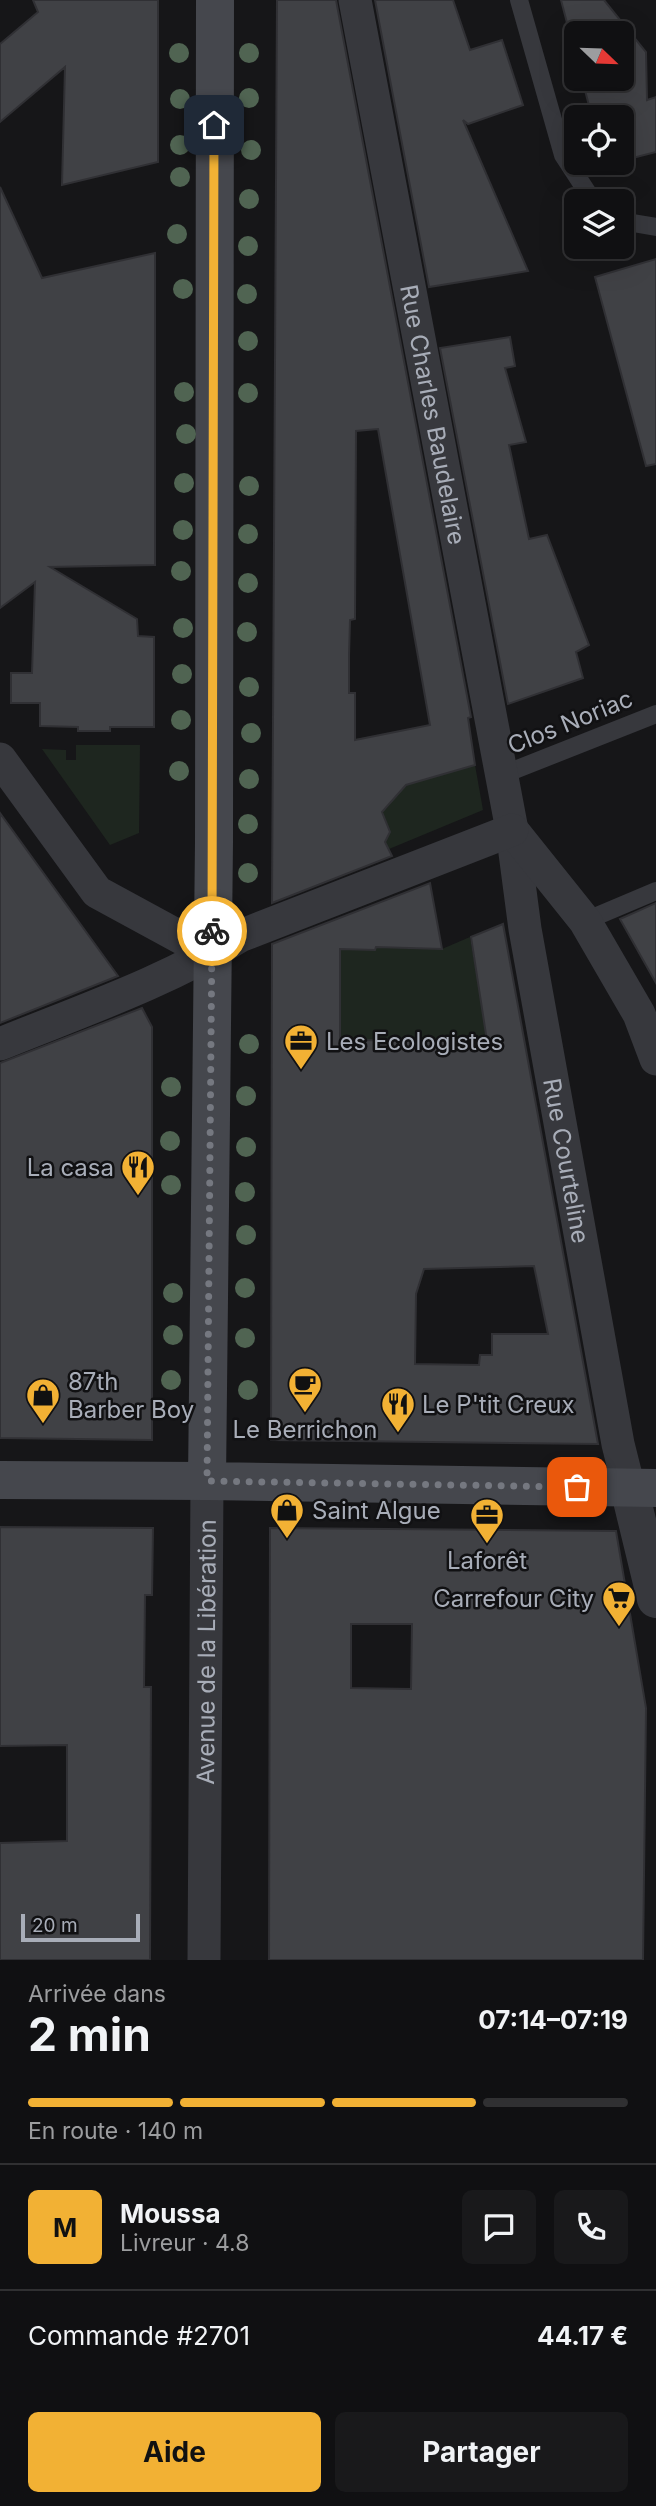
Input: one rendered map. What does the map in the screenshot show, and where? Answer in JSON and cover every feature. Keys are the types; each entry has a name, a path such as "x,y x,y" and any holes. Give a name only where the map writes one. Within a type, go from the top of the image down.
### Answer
{"main road":[{"name":"Avenue de la Libération","path":"207,1481 214,842 215,0"},
{"path":"0,1480 643,1488"}],"street":[{"name":"Rue Charles Baudelaire","path":"355,0 512,830"},
{"path":"0,759 97,892 211,954"},
{"path":"0,1044 130,991 211,954 240,936 512,830 585,921 639,1014 656,1059"},
{"name":"Rue Courteline","path":"512,830 525,929 618,1444 643,1488"},
{"name":"Avenue de la Libération","path":"204,1960 207,1481"},
{"path":"643,1488 656,1600"}],"lane":[{"path":"519,0 563,156 585,189"},
{"path":"634,223 656,227"},
{"name":"Clos Noriac","path":"502,775 656,714"},
{"path":"585,921 656,891"}],"shaded area":[{"path":"403,731 413,783 475,765 483,810 389,849 385,842 390,832 384,817 374,813 386,809 390,804 385,792 343,741"},
{"path":"76,745 140,745 139,833 110,845 42,749 66,750 66,760 76,760"},
{"path":"470,937 488,1042 340,1040 340,949 442,949"}],"building":[{"path":"33,0 158,0 158,162 62,185 65,67 0,122 0,44 38,12"},
{"path":"277,0 336,0 471,717 468,718 475,765 406,785 382,812 390,832 385,842 392,856 272,903","holes":["378,429 430,725 355,740 355,693 349,693 349,656 350,620 355,619 356,431"]},
{"path":"375,0 453,0 470,50 502,40 523,105 468,124 463,120 528,271 429,287"},
{"path":"561,0 604,0 621,21 567,21"},
{"path":"634,37 646,52 647,100 656,97 656,152 634,158 634,105 589,105 585,91 634,91"},
{"path":"0,187 42,278 155,253 155,565 50,567 137,619 138,636 154,637 154,727 110,727 110,731 78,731 78,727 40,726 40,703 11,703 11,673 32,673 35,582 0,608"},
{"path":"656,259 656,464 646,466 595,277"},
{"path":"510,337 515,366 505,368 526,442 509,445 529,539 547,535 589,645 576,652 583,678 508,704 440,348"},
{"path":"0,813 118,976 0,1023"},
{"path":"430,883 442,949 340,949 340,1040 487,1041 471,937 503,924 598,1444 271,1440 272,944","holes":["534,1266 548,1334 492,1334 492,1355 480,1355 479,1365 415,1364 416,1294 424,1269"]},
{"path":"656,903 656,983 620,919"},
{"path":"142,1008 152,1027 152,1440 0,1438 0,1063"},
{"path":"0,1527 153,1528 152,1595 145,1595 144,1687 151,1687 150,1960 0,1960 0,1843 67,1841 67,1745 0,1746"},
{"path":"270,1528 616,1531 646,1708 643,1960 269,1960","holes":["351,1624 412,1624 411,1689 351,1688"]}],"way so far":[{"path":"212,931 207,1481 577,1487"}],"place":[{"name":"Les Ecologistes","path":"301,1071"},
{"name":"La casa","path":"138,1197"},
{"name":"Le Berrichon","path":"305,1414"},
{"name":"87th Barber Boy","path":"43,1425"},
{"name":"Le P'tit Creux","path":"398,1434"},
{"name":"Saint Algue","path":"287,1540"},
{"name":"Laforêt","path":"487,1545"},
{"name":"Carrefour City","path":"619,1628"}],"route":[{"path":"212,931 214,125"}]}
